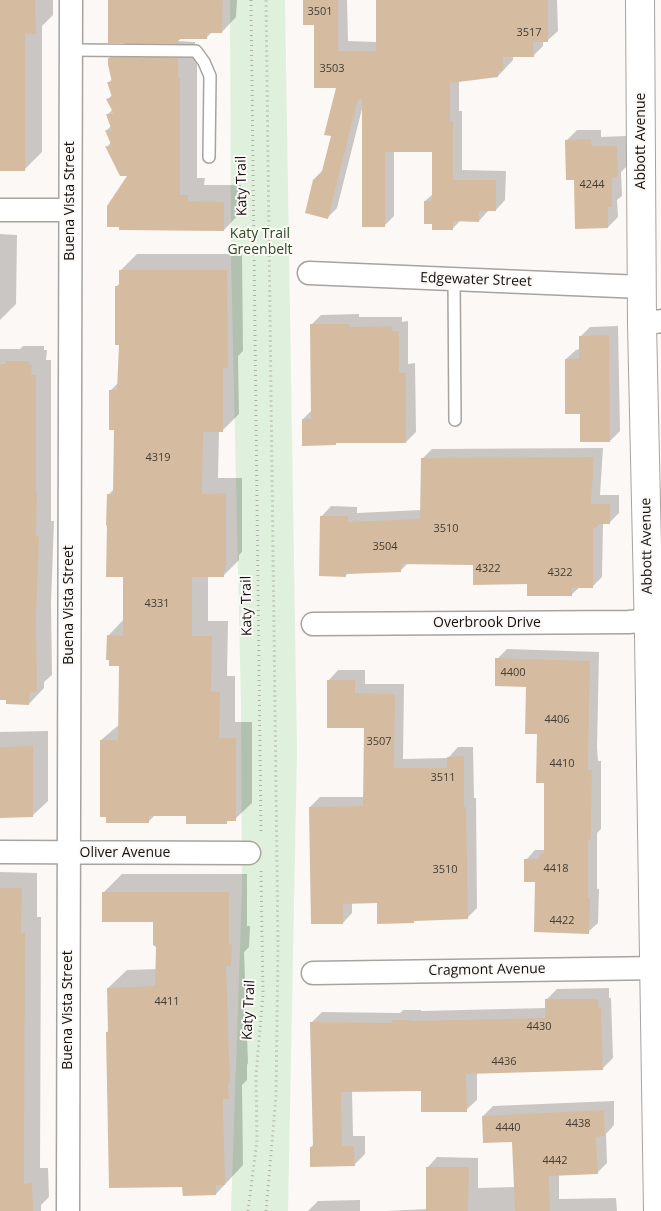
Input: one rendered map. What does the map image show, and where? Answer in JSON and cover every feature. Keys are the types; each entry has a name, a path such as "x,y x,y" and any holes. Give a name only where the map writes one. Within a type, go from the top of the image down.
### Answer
{"street":[{"name":"Buena Vista Street","path":"68,1211 71,0"},
{"name":"Abbott Avenue","path":"640,0 642,287 652,322 658,968 658,1211"},
{"path":"0,210 70,210"},
{"name":"Edgewater Street","path":"310,273 642,287"},
{"name":"Overbrook Drive","path":"313,624 655,620"},
{"name":"Oliver Avenue","path":"0,852 257,851"},
{"name":"Cragmont Avenue","path":"313,973 658,968"}],"lane":[{"path":"71,50 196,52 204,62 210,76 209,157"},
{"path":"454,279 455,420"}],"path":[{"name":"Katy Trail","path":"248,1211 257,1140 256,1075 263,994 257,851 251,0"},
{"path":"266,0 278,944 276,1096 266,1211"}],"green space":[{"name":"Katy Trail Greenbelt","path":"230,0 285,0 297,751 288,1211 231,1211 242,887 241,706 231,258"}],"building":[{"path":"0,0 35,0 36,34 25,34 25,171 0,171"},
{"path":"108,0 223,0 222,33 207,33 207,39 178,39 178,43 108,43"},
{"path":"303,0 338,0 338,51 376,51 376,0 548,0 548,42 533,42 534,57 503,57 503,71 498,71 498,77 450,83 450,121 453,121 453,180 496,180 496,211 479,211 479,222 453,221 453,230 432,230 432,224 424,224 424,201 432,201 432,152 385,152 385,227 362,227 362,99 358,99 328,219 305,213 313,180 322,171 331,136 324,135 336,88 314,88 314,25 303,25"},
{"path":"108,58 178,58 178,78 180,78 180,195 188,195 188,201 224,202 224,231 119,230 119,227 107,227 107,206 127,176 120,176 105,146 112,147 105,130 112,131 106,114 114,114 106,99 112,97 107,82 112,82"},
{"path":"591,139 592,146 617,146 618,177 612,178 612,207 608,207 608,228 575,229 574,180 566,180 565,140"},
{"path":"119,270 227,270 228,368 223,368 223,432 203,432 202,494 226,493 226,570 224,570 224,577 192,577 192,636 212,636 211,691 220,692 219,738 236,738 236,821 227,821 227,824 186,824 186,816 149,816 149,823 106,823 106,817 100,817 100,740 118,740 119,666 109,666 109,660 106,660 107,635 123,636 123,577 106,577 107,494 113,494 114,430 109,430 109,390 117,390 119,345 115,345 115,286 119,286"},
{"path":"310,324 349,324 350,327 392,326 392,331 399,331 399,373 406,373 406,443 336,443 336,445 302,446 302,419 311,419"},
{"path":"609,335 610,442 580,442 580,414 565,414 565,359 579,359 579,336"},
{"path":"6,361 29,361 29,365 32,365 31,375 36,375 36,536 39,536 36,619 37,692 30,692 29,705 6,704 6,700 0,700 0,364 6,364"},
{"path":"594,457 591,504 610,504 610,524 598,524 598,527 593,528 593,588 572,588 572,596 527,596 527,584 473,585 473,565 401,564 401,572 346,574 346,577 319,576 320,516 348,516 348,522 420,519 421,458"},
{"path":"495,658 590,661 588,770 592,770 591,840 588,840 589,934 534,932 535,882 524,882 524,859 539,859 540,854 544,854 544,783 536,783 537,734 525,734 526,687 495,686"},
{"path":"327,680 355,680 355,693 395,694 394,768 447,768 447,757 464,756 468,919 377,924 377,903 343,904 343,924 311,924 309,807 363,806 364,728 327,728"},
{"path":"33,746 33,817 0,818 0,747"},
{"path":"0,888 22,888 21,933 25,933 24,1184 32,1183 33,1211 0,1211"},
{"path":"102,892 229,892 229,944 232,944 231,966 226,966 230,1083 228,1083 229,1099 223,1099 225,1185 216,1185 216,1195 183,1196 182,1187 109,1188 107,988 155,986 156,947 153,945 153,922 102,922"},
{"path":"545,999 598,999 599,1008 601,1008 603,1070 466,1074 467,1112 421,1112 421,1091 341,1092 342,1146 354,1146 355,1166 310,1167 310,1147 313,1147 310,1022 391,1023 392,1020 545,1018"},
{"path":"604,1110 605,1136 596,1137 598,1174 549,1176 550,1211 515,1211 512,1142 483,1143 482,1116"},
{"path":"426,1167 469,1167 468,1211 426,1211"}]}
